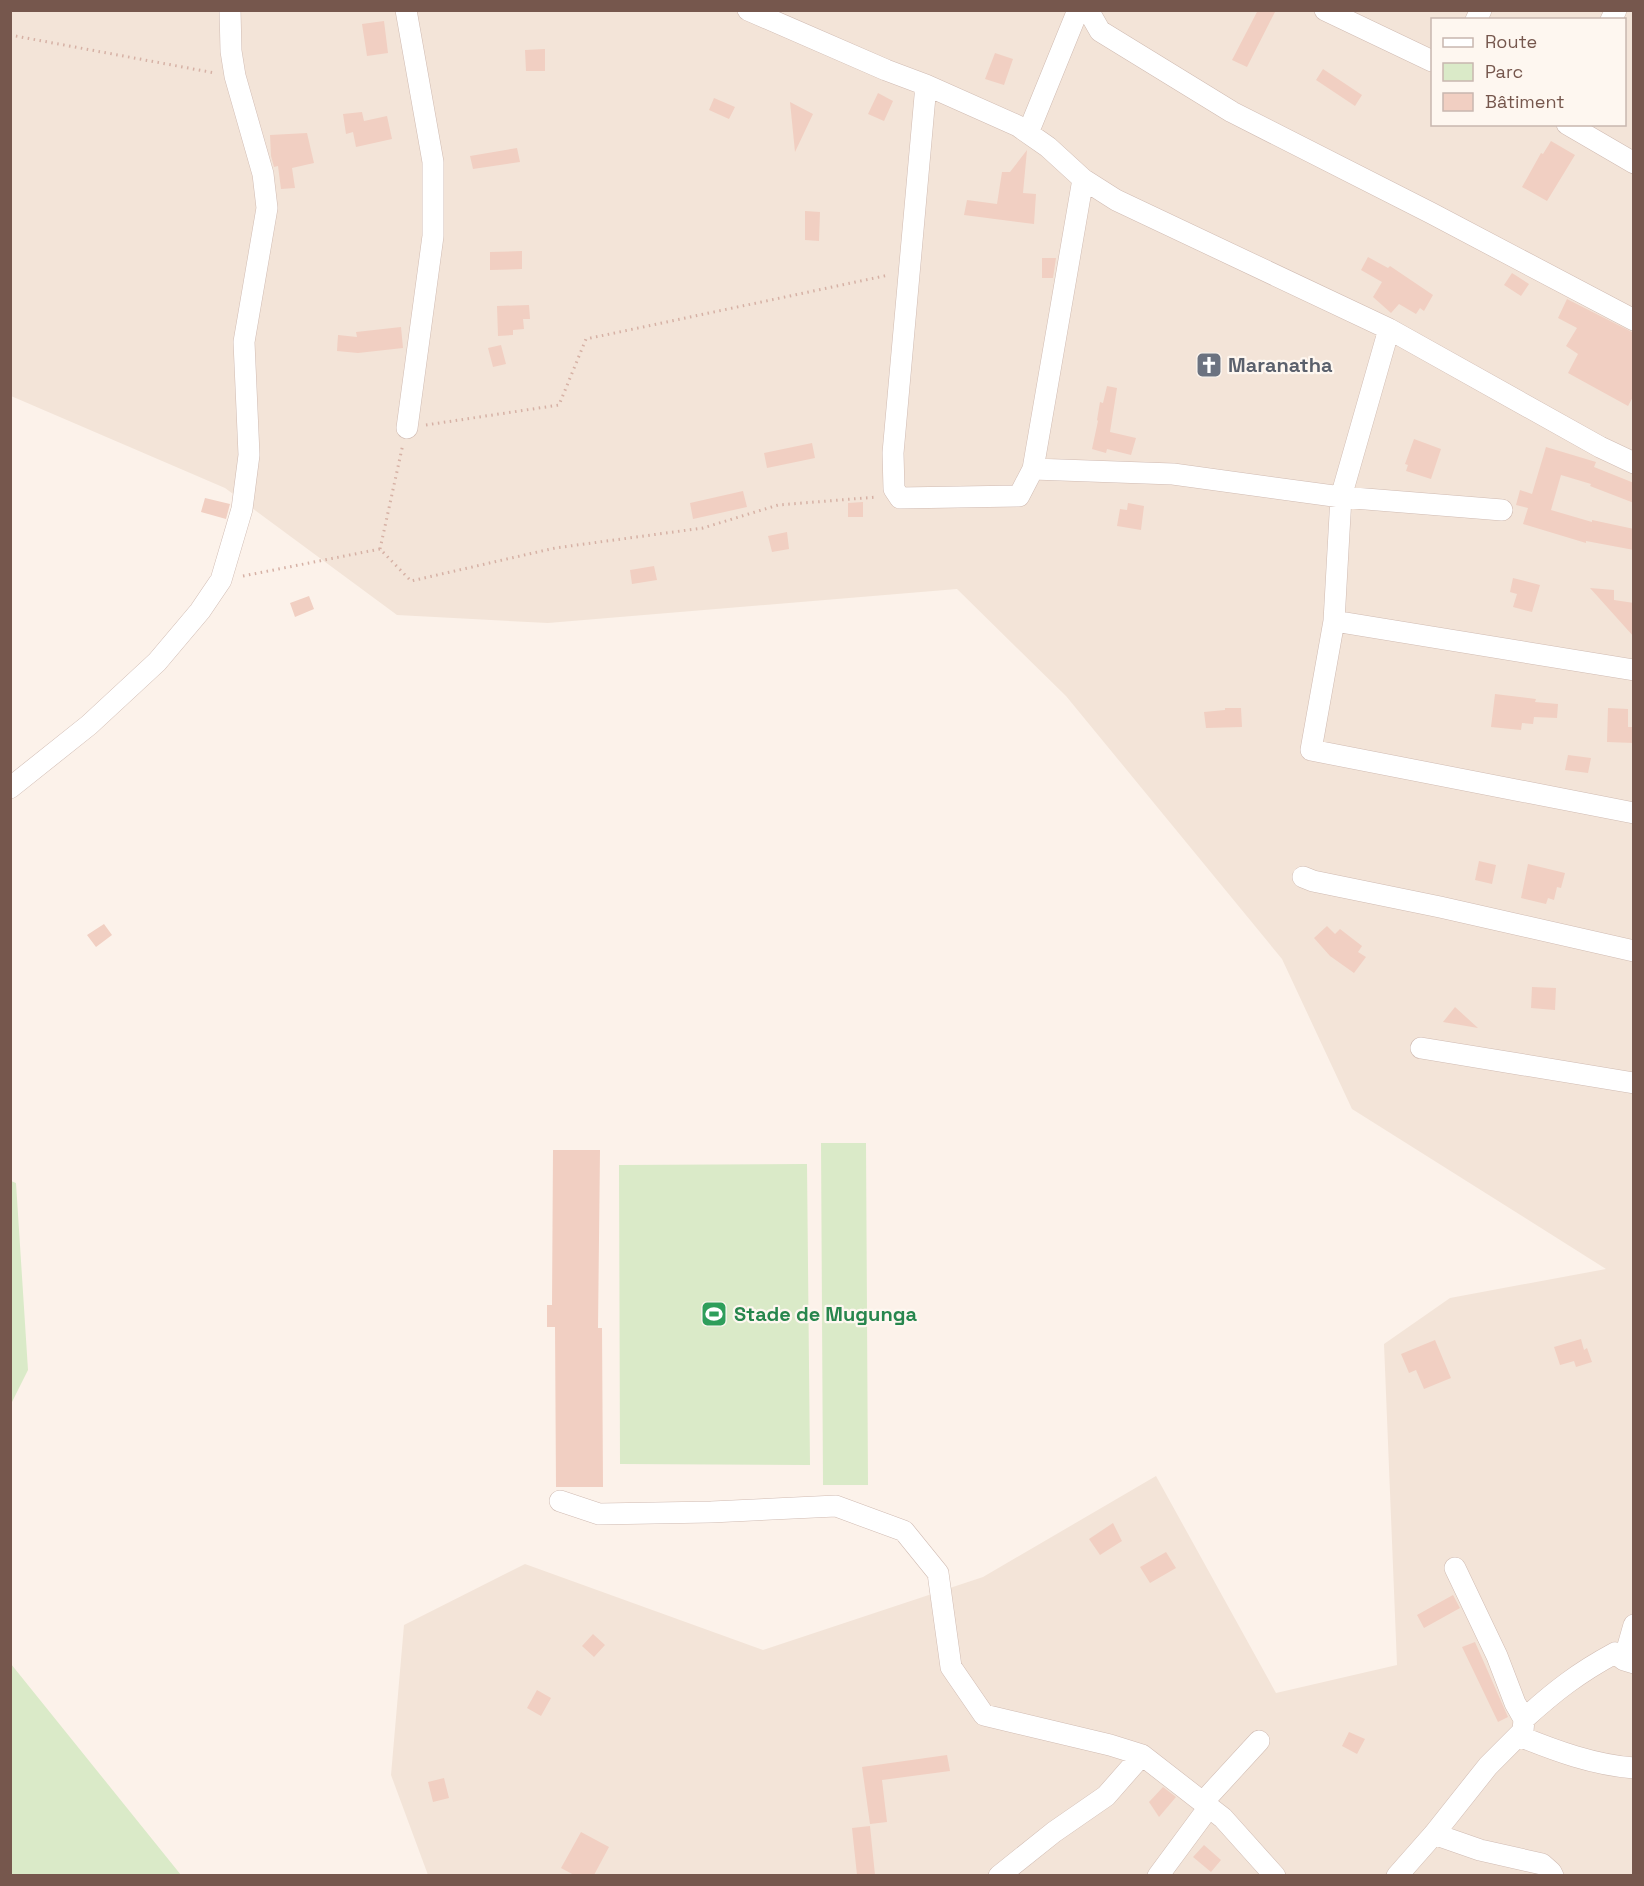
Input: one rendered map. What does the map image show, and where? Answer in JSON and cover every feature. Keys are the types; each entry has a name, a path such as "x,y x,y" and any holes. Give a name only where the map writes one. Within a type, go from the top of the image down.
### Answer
{"street":[{"path":"10,788 89,725 157,662 200,611 221,580 242,509 249,455 244,342 267,208 263,174 235,76 230,10"},
{"path":"406,10 433,162 433,225 407,428"},
{"path":"748,10 926,85 1028,133 1048,147 1083,179 1116,200 1389,329 1600,447 1634,463"},
{"path":"1028,133 1078,10"},
{"path":"1088,10 1100,31 1232,112 1634,320"},
{"path":"1325,10 1431,61"},
{"path":"926,85 893,453 894,489 900,498 1019,496 1033,469 1083,179"},
{"path":"1570,126 1634,163"},
{"path":"1389,329 1341,497 1334,621 1311,750 1634,813"},
{"path":"1033,469 1173,474 1341,497 1502,510"},
{"path":"1334,621 1634,670"},
{"path":"1303,877 1634,951"},
{"path":"1421,1048 1634,1083"},
{"path":"560,1501 599,1514 836,1506 904,1531 938,1573 951,1667 984,1715 1110,1745 1142,1755 1223,1818 1275,1875"},
{"path":"1455,1568 1497,1656 1522,1728 1554,1750 1610,1766 1634,1768"},
{"path":"1397,1875 1551,1695 1584,1669 1615,1653 1629,1661 1634,1625"},
{"path":"1158,1875 1206,1804 1258,1741"},
{"path":"999,1875 1054,1832 1106,1796 1142,1755"},
{"path":"1434,1834 1480,1850 1542,1864 1553,1875"}],"path":[{"path":"10,35 235,76"},
{"path":"380,549 407,428 558,405 586,339 909,271"},
{"path":"380,549 411,581 555,548 703,528 778,505 874,497 900,498"},
{"path":"221,580 380,549"}],"shaded area":[{"path":"11,11 1633,11 1633,1875 428,1875 391,1775 404,1625 525,1564 763,1650 983,1577 1156,1476 1276,1693 1397,1665 1384,1344 1450,1298 1606,1269 1352,1109 1282,959 1066,696 957,589 548,623 397,615 225,488 11,396"}],"green space":[{"path":"821,1143 866,1143 868,1485 823,1485"},
{"name":"Stade de Mugunga","path":"807,1164 810,1465 620,1464 619,1165"},
{"path":"11,1181 16,1183 28,1370 11,1404"},
{"path":"11,1664 181,1875 11,1875"}],"building":[{"path":"1258,10 1276,10 1247,67 1232,60"},
{"path":"384,21 388,53 367,56 362,24"},
{"path":"545,49 545,71 526,71 525,50"},
{"path":"995,53 1013,59 1004,85 985,79"},
{"path":"1323,69 1362,95 1355,106 1316,80"},
{"path":"878,93 893,101 884,121 868,114"},
{"path":"714,98 735,107 729,119 709,110"},
{"path":"790,102 813,114 795,152"},
{"path":"362,112 364,121 387,116 392,139 356,147 353,132 346,134 343,114"},
{"path":"307,133 314,163 292,168 295,188 281,189 278,166 274,167 271,156 270,135"},
{"path":"1551,141 1575,155 1547,201 1522,187 1541,153 1543,154"},
{"path":"517,148 520,162 473,169 470,156"},
{"path":"1027,150 1023,193 1036,194 1034,224 964,215 967,200 997,204 1002,172 1010,172"},
{"path":"805,211 820,212 819,241 805,240"},
{"path":"522,251 522,269 490,270 490,252"},
{"path":"1368,257 1388,268 1390,266 1433,295 1424,311 1420,308 1416,314 1399,304 1391,313 1373,297 1382,282 1361,270"},
{"path":"1042,258 1056,258 1053,278 1042,278"},
{"path":"1512,273 1529,284 1521,296 1504,285"},
{"path":"1567,299 1634,333 1634,395 1628,406 1568,373 1578,354 1566,346 1577,328 1558,318"},
{"path":"529,305 530,319 523,319 524,329 513,330 513,335 498,336 497,306"},
{"path":"401,327 403,348 358,353 337,351 338,335 357,337 356,332"},
{"path":"501,345 506,364 493,367 488,348"},
{"path":"1107,386 1117,388 1110,432 1136,438 1131,455 1107,449 1106,453 1092,449 1100,402 1103,403"},
{"path":"1414,439 1441,449 1431,479 1406,471 1408,465 1405,464"},
{"path":"812,443 815,458 767,468 764,453"},
{"path":"1546,447 1596,462 1594,467 1634,483 1634,503 1590,486 1591,484 1561,475 1551,510 1592,522 1592,520 1634,529 1634,550 1586,541 1586,543 1523,524 1528,508 1516,505 1520,490 1532,494"},
{"path":"743,491 747,507 693,519 690,503"},
{"path":"205,498 230,504 226,519 201,512"},
{"path":"863,502 863,517 848,517 848,503"},
{"path":"1128,503 1144,506 1141,530 1117,526 1120,509 1127,510"},
{"path":"787,532 789,549 772,552 768,536"},
{"path":"654,566 657,580 632,584 630,570"},
{"path":"1513,578 1540,585 1532,612 1513,607 1517,594 1510,592"},
{"path":"1590,588 1614,590 1614,600 1634,603 1634,637"},
{"path":"309,596 314,609 295,617 290,603"},
{"path":"1495,694 1558,704 1557,718 1534,717 1533,724 1522,723 1521,730 1491,727"},
{"path":"1225,708 1241,708 1242,727 1206,728 1204,712 1225,710"},
{"path":"1608,708 1628,709 1628,727 1634,727 1634,743 1607,742"},
{"path":"1568,755 1591,758 1588,773 1565,770"},
{"path":"1479,861 1496,865 1492,884 1475,880"},
{"path":"1528,864 1565,873 1561,888 1557,887 1554,900 1548,898 1546,904 1521,898"},
{"path":"104,924 112,935 96,947 87,935"},
{"path":"1327,926 1335,934 1340,929 1362,946 1358,952 1366,957 1354,973 1330,956 1314,938"},
{"path":"1532,987 1556,988 1555,1010 1531,1008"},
{"path":"1455,1007 1478,1028 1443,1022"},
{"path":"553,1150 600,1150 598,1328 602,1328 603,1487 556,1487 555,1327 547,1327 547,1305 552,1305"},
{"path":"1581,1339 1584,1350 1587,1348 1592,1362 1576,1367 1574,1361 1560,1365 1554,1347"},
{"path":"1435,1340 1451,1378 1424,1389 1416,1370 1409,1373 1401,1354"},
{"path":"1113,1523 1122,1541 1100,1555 1089,1539"},
{"path":"1166,1552 1176,1568 1150,1583 1140,1567"},
{"path":"1453,1595 1460,1608 1424,1628 1417,1615"},
{"path":"593,1634 605,1645 594,1657 582,1646"},
{"path":"1475,1642 1508,1717 1498,1722 1462,1647"},
{"path":"537,1690 551,1698 541,1716 527,1708"},
{"path":"1349,1732 1365,1739 1357,1754 1342,1746"},
{"path":"947,1755 950,1771 882,1780 887,1822 870,1824 862,1767"},
{"path":"444,1778 449,1798 433,1802 428,1782"},
{"path":"1163,1787 1176,1797 1159,1817 1149,1802"},
{"path":"870,1826 875,1875 857,1875 852,1828"},
{"path":"581,1832 609,1847 594,1875 574,1875 561,1868"},
{"path":"1204,1845 1221,1860 1211,1872 1193,1857"}],"place":[{"name":"Maranatha","path":"1209,365"},
{"name":"Stade de Mugunga","path":"714,1314"}]}
